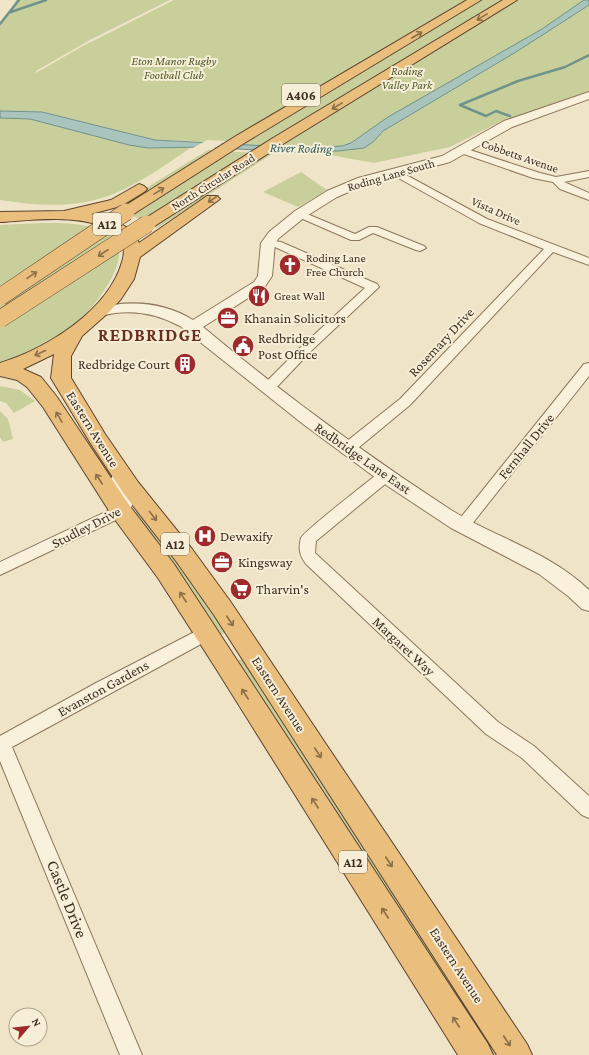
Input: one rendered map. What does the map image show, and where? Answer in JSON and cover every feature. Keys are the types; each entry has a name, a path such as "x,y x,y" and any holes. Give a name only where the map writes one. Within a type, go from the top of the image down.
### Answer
{"highway":[{"name":"North Circular Road","path":"0,297 126,212 222,144 241,139 476,0"},
{"name":"North Circular Road","path":"0,319 259,153 279,148 454,34 511,0"},
{"name":"A406","path":"134,254 279,148 299,143 444,46 454,34"},
{"name":"A406","path":"66,215 116,203 151,180 202,150 222,144 277,107 383,54"},
{"name":"A406","path":"0,209 32,210 90,206 116,198 151,180"},
{"name":"A12","path":"0,217 66,215 101,221 118,228 129,241 134,254 124,281 113,297 99,312 74,334 46,350 1,370"},
{"name":"Eastern Avenue","path":"74,334 62,356 61,378 98,439 130,488 184,555 222,608 516,1055"},
{"name":"Eastern Avenue","path":"1,370 24,376 34,382 50,402 121,512 166,571 477,1055"}],"street":[{"name":"Roding Lane South","path":"268,243 274,235 300,214 348,186 446,159 508,124 589,95"},
{"name":"Cobbetts Avenue","path":"464,150 536,176 556,180 564,187 589,197"},
{"name":"Vista Drive","path":"397,173 482,221 589,262"},
{"path":"556,180 589,174"},
{"path":"300,214 355,238 373,229 420,248"},
{"path":"194,326 236,301 258,285 265,276 268,243 278,244 373,287 269,387"},
{"name":"Rosemary Drive","path":"346,449 405,402 551,248"},
{"name":"Redbridge Lane East","path":"124,281 129,297 134,302 143,307 182,320 194,326 210,341 346,449 385,476 462,525 550,570 566,581 589,603"},
{"name":"Redbridge Lane East","path":"99,312 120,307 143,307"},
{"name":"Fernhall Drive","path":"462,525 589,367"},
{"name":"Studley Drive","path":"0,569 121,512 126,506 128,501 98,439"},
{"name":"Margaret Way","path":"385,476 309,538 307,554 311,560 492,728 528,752 589,809"},
{"name":"Evanston Gardens","path":"1,745 102,688 206,633"},
{"name":"Castle Drive","path":"1,745 132,1055"}],"green space":[{"path":"16,0 170,0 90,40 36,71 36,73 81,47 174,0 589,0 589,91 502,121 450,147 374,163 314,152 191,141 155,140 42,112 0,111 0,24 10,12"},
{"path":"0,118 30,119 138,146 192,147 135,184 98,199 62,205 0,200"},
{"path":"208,150 272,154 157,228 115,207"},
{"path":"301,172 327,190 298,207 263,192"},
{"path":"42,223 77,224 93,227 106,233 115,241 119,253 116,269 96,302 65,332 37,348 0,363 0,225"},
{"path":"0,386 20,390 35,401 14,413 6,403 0,401"},
{"path":"0,411 8,419 13,439 3,442 0,437"},
{"path":"138,509 229,631 218,636 134,515"},
{"path":"247,656 499,1055 492,1055 235,662"}],"water":[{"name":"River Roding","path":"584,0 589,0 589,5 516,52 383,131 373,142 364,148 338,151 291,152 202,147 148,148 129,145 30,119 0,118 0,111 42,112 155,140 306,148 342,146 351,143 388,117 542,29"}],"pier":[{"path":"207,140 226,141 211,150 191,149"},
{"path":"285,145 305,146 292,154 272,154"}],"waterway":[{"path":"0,24 19,0"},
{"path":"11,12 46,0"},
{"path":"510,116 496,111 486,116 460,105 518,81 565,67 589,55"}],"place":[{"name":"Roding Lane Free Church","path":"290,265"},
{"name":"Great Wall","path":"259,296"},
{"name":"Khanain Solicitors","path":"228,318"},
{"name":"Redbridge Post Office","path":"243,346"},
{"name":"Redbridge Court","path":"185,364"},
{"name":"Dewaxify","path":"205,536"},
{"name":"Kingsway","path":"222,562"},
{"name":"Tharvin's","path":"241,589"}],"district":[{"name":"REDBRIDGE","path":"150,335"}],"park label":[{"name":"Eton Manor Rugby Football Club","path":"174,68"},
{"name":"Roding Valley Park","path":"407,78"}]}
